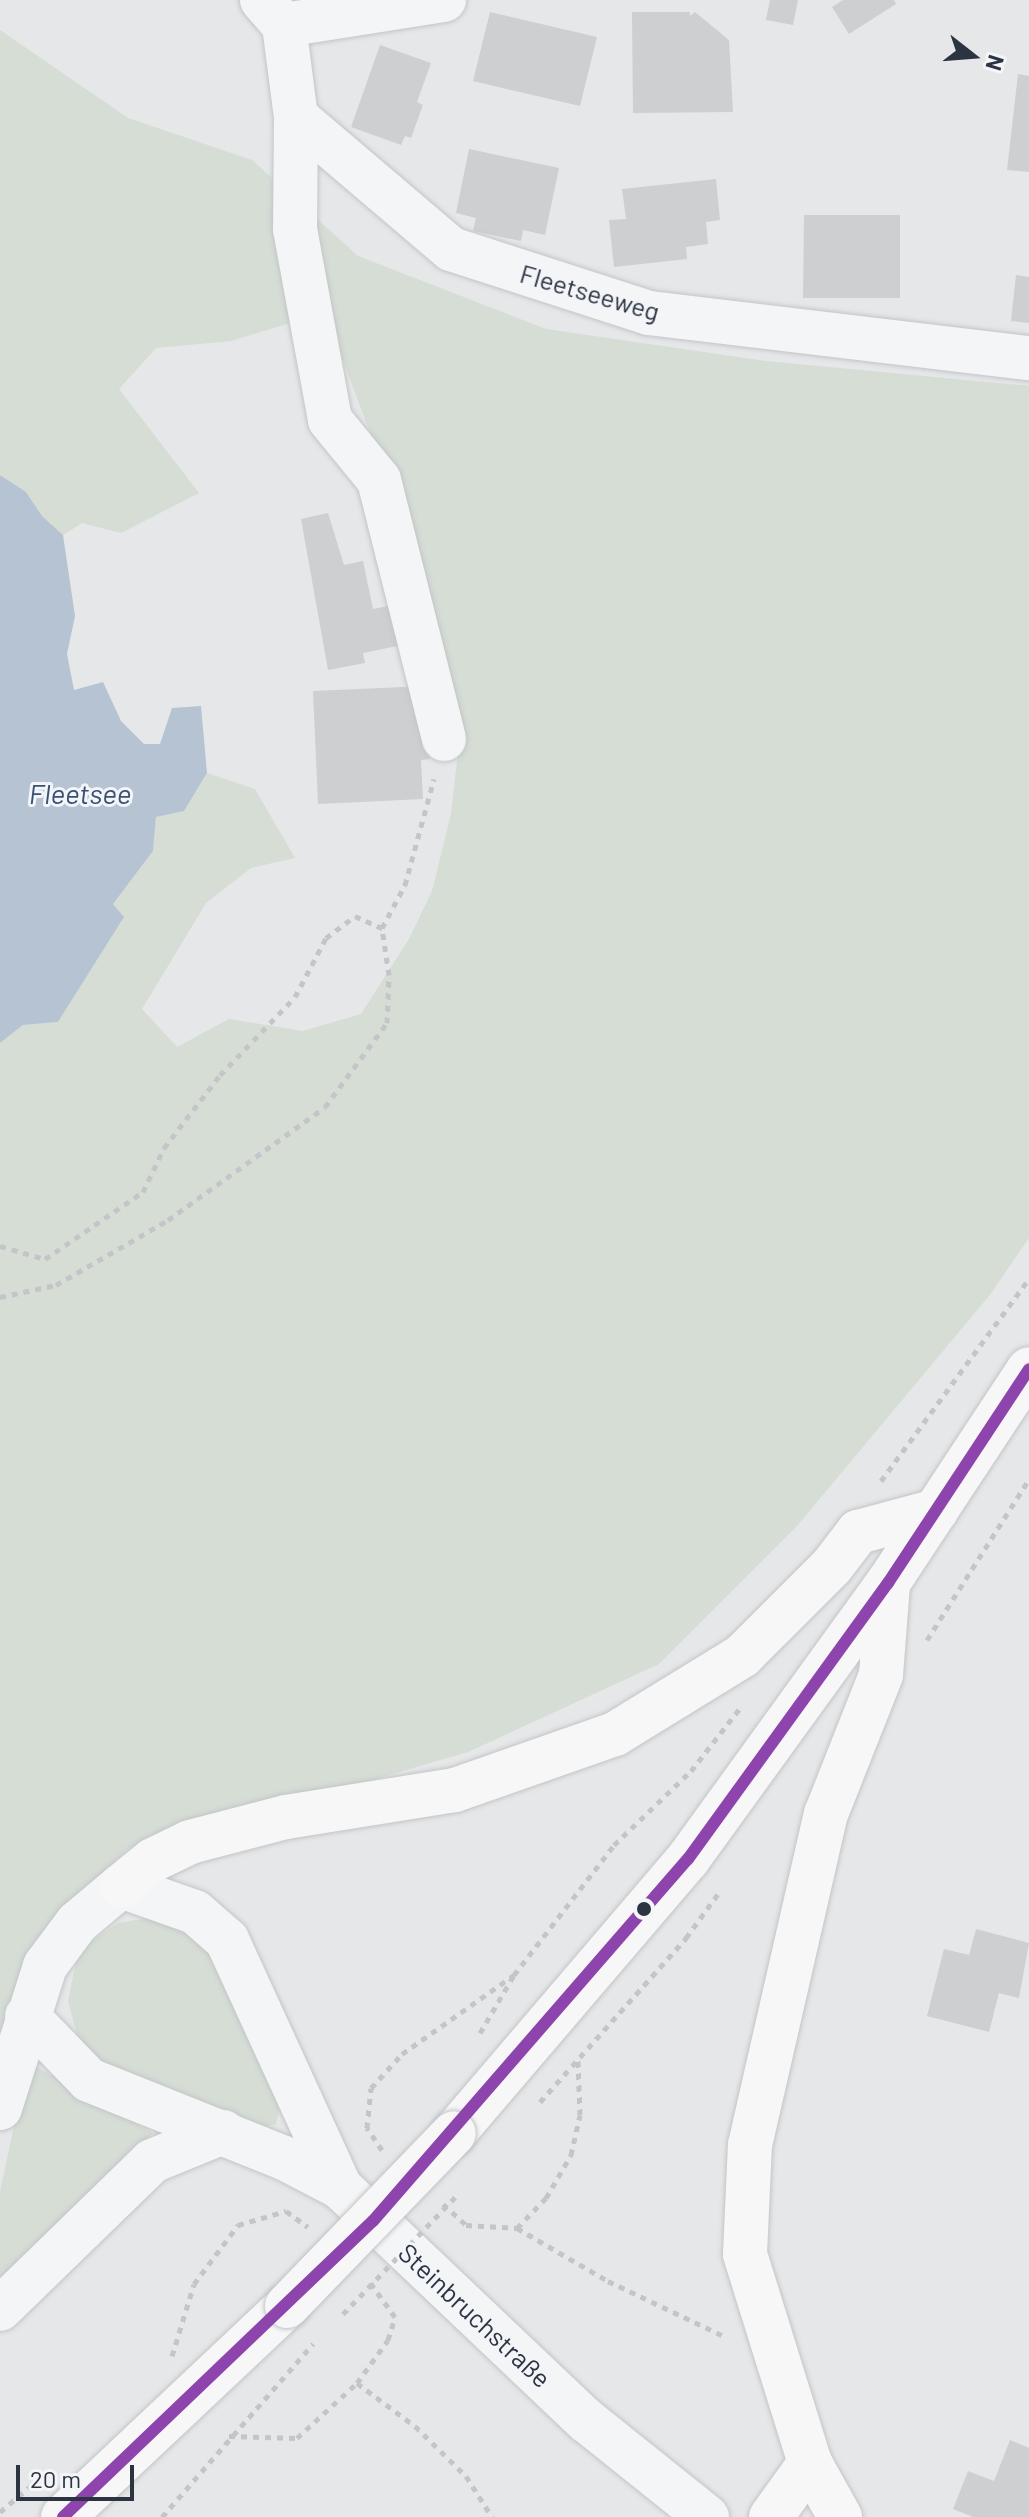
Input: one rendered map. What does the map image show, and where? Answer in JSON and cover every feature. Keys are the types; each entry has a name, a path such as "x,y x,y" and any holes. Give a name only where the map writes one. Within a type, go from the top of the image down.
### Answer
{"main road":[{"path":"63,2517 287,2306 454,2133 688,1859 888,1583 1029,1369"},
{"path":"121,1886 153,1860 190,1842 286,1817 455,1790 538,1765 615,1734 742,1656 832,1566 858,1532 936,1511"},
{"path":"840,2517 810,2463 745,2254 748,2172 826,1814 881,1675 888,1583"},
{"path":"771,2517 810,2463"}],"street":[{"path":"444,0 273,12 296,117 295,229 330,420 379,480 444,739"},
{"name":"Fleetseeweg","path":"296,117 451,249 649,313 1029,358"},
{"path":"0,2108 45,1966 77,1923 121,1886 195,1912 227,1940 340,2187"},
{"name":"Steinbruchstraße","path":"27,2016 89,2080 223,2132 340,2187 587,2421 707,2517"},
{"path":"0,2309 152,2161 223,2132"}],"path":[{"path":"0,1297 56,1285 168,1220 325,1107 387,1023 389,975 382,928 420,839 444,739"},
{"path":"0,1246 45,1259 143,1192 164,1148 220,1075 295,997 326,938 355,916 382,928"},
{"path":"874,1488 1029,1279"},
{"path":"923,1649 1029,1479"},
{"path":"476,2041 514,1975 614,1845 691,1771 745,1701"},
{"path":"536,2108 686,1938 727,1881"},
{"path":"385,2152 367,2128 371,2088 402,2054 514,1975"},
{"path":"517,2228 546,2198 571,2155 580,2115 578,2060"},
{"path":"338,2319 463,2189"},
{"path":"432,2194 466,2225 517,2228 608,2281 735,2340"},
{"path":"162,2517 316,2340"},
{"path":"357,2383 415,2426 455,2466 492,2517"}],"shaded area":[{"path":"0,30 128,118 252,160 358,256 546,329 766,361 1029,386 1029,1238 989,1296 797,1526 659,1664 468,1752 279,1807 197,1821 127,1849 46,1937 0,2048 0,1043 23,1025 58,1022 124,917 113,904 153,851 156,817 184,811 207,773 255,789 295,858 251,868 206,903 142,1009 177,1047 229,1019 303,1031 361,1014 409,939 432,891 451,814 461,726 395,500 325,312 231,341 156,348 119,389 199,493 121,533 82,523 63,535 42,516 26,492 0,475"},
{"path":"155,1917 205,1940 280,2107 276,2124 262,2128 106,2068 78,2039 68,2001 76,1962 87,1945 118,1923"},
{"path":"33,2065 153,2133 0,2286 0,2192 24,2079"}],"water":[{"name":"Fleetsee","path":"0,475 26,492 42,516 63,535 75,616 67,654 74,690 103,682 121,721 144,744 160,744 172,708 201,706 207,773 184,811 156,817 153,851 113,904 124,917 58,1022 23,1025 0,1043"}],"building":[{"path":"770,0 798,0 793,25 766,20"},
{"path":"843,0 894,0 896,4 849,34 832,7"},
{"path":"490,12 597,37 580,106 473,81"},
{"path":"632,12 690,12 690,16 695,12 729,40 733,112 633,113"},
{"path":"380,45 431,63 417,102 423,105 411,138 405,136 401,145 351,127"},
{"path":"1018,74 1029,76 1029,172 1007,170"},
{"path":"469,149 559,168 545,235 523,230 521,241 473,231 476,218 456,213"},
{"path":"716,179 720,220 706,222 708,244 686,247 687,259 614,267 609,220 626,219 622,189"},
{"path":"804,215 900,215 900,298 803,298"},
{"path":"1016,275 1029,277 1029,323 1011,321"},
{"path":"328,513 344,565 363,561 373,609 399,604 407,644 363,653 365,663 328,670 301,519"},
{"path":"427,686 430,759 421,760 423,799 318,804 313,691"},
{"path":"976,1929 1029,1943 1019,1998 999,1993 989,2032 927,2016 944,1949 969,1955"},
{"path":"1010,2440 1029,2448 1029,2517 973,2517 953,2509 968,2471 994,2481"}],"transit line":[{"path":"63,2517 373,2221 688,1859 888,1583 1029,1369"}]}
